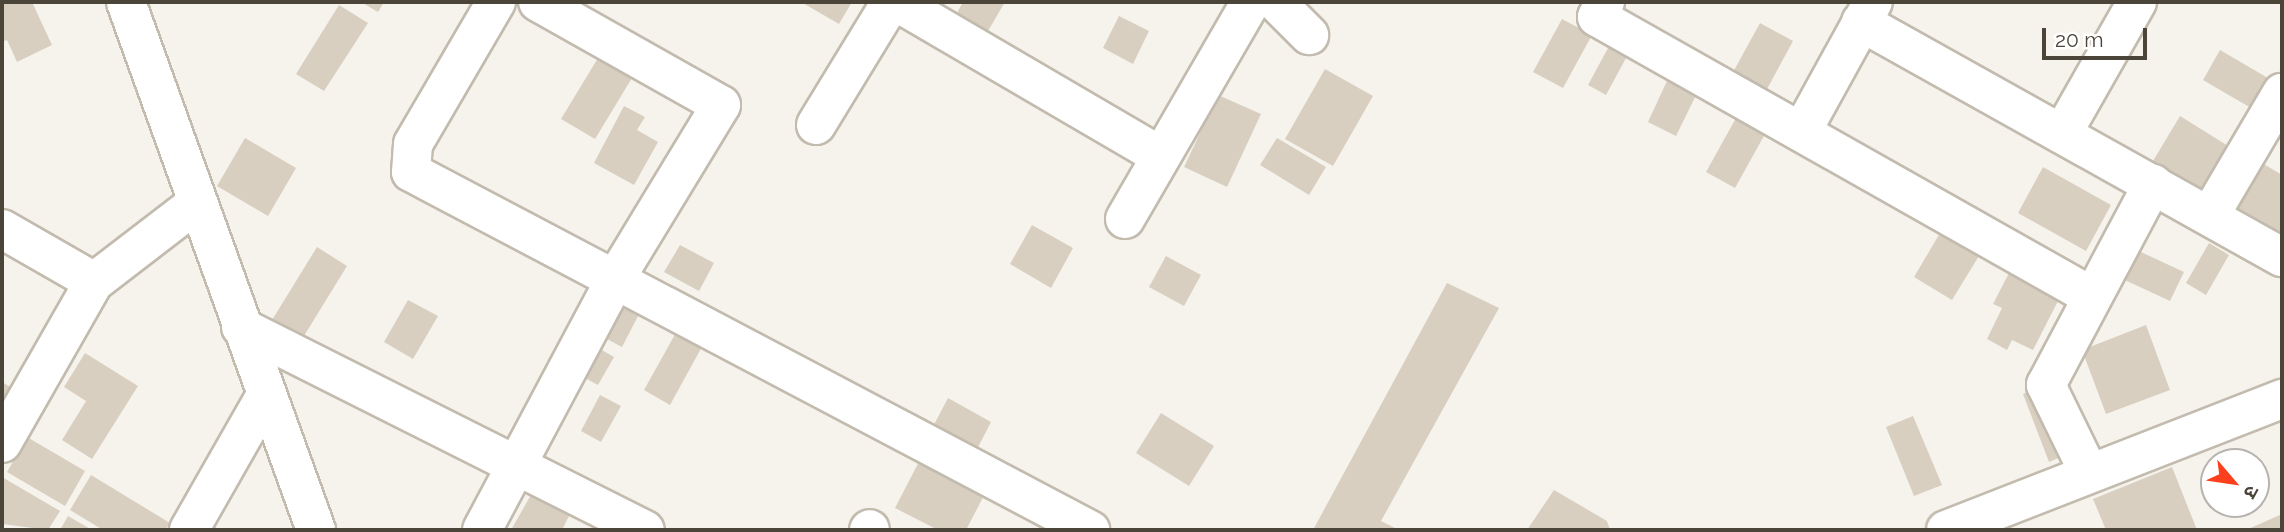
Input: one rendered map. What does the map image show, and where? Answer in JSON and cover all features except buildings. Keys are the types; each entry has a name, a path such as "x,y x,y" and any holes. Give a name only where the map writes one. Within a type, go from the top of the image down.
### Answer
{"street":[{"path":"127,2 241,327 316,530"},
{"path":"496,2 407,164 430,186 617,276 779,368 1090,530"},
{"path":"482,530 617,276 721,105 538,2"},
{"path":"816,125 891,2"},
{"path":"897,2 1157,154"},
{"path":"1125,219 1157,154 1251,2"},
{"path":"1276,2 1309,35"},
{"path":"2062,134 2137,2"},
{"path":"1591,7 2091,296"},
{"path":"1802,131 1867,12 2062,134 2282,257"},
{"path":"2210,215 2282,93"},
{"path":"2088,471 2046,385 2153,184"},
{"path":"2,443 94,282 197,203"},
{"path":"2,229 94,282"},
{"path":"241,327 645,530"},
{"path":"189,530 266,395"},
{"path":"1946,530 2088,471 2282,399"}]}
